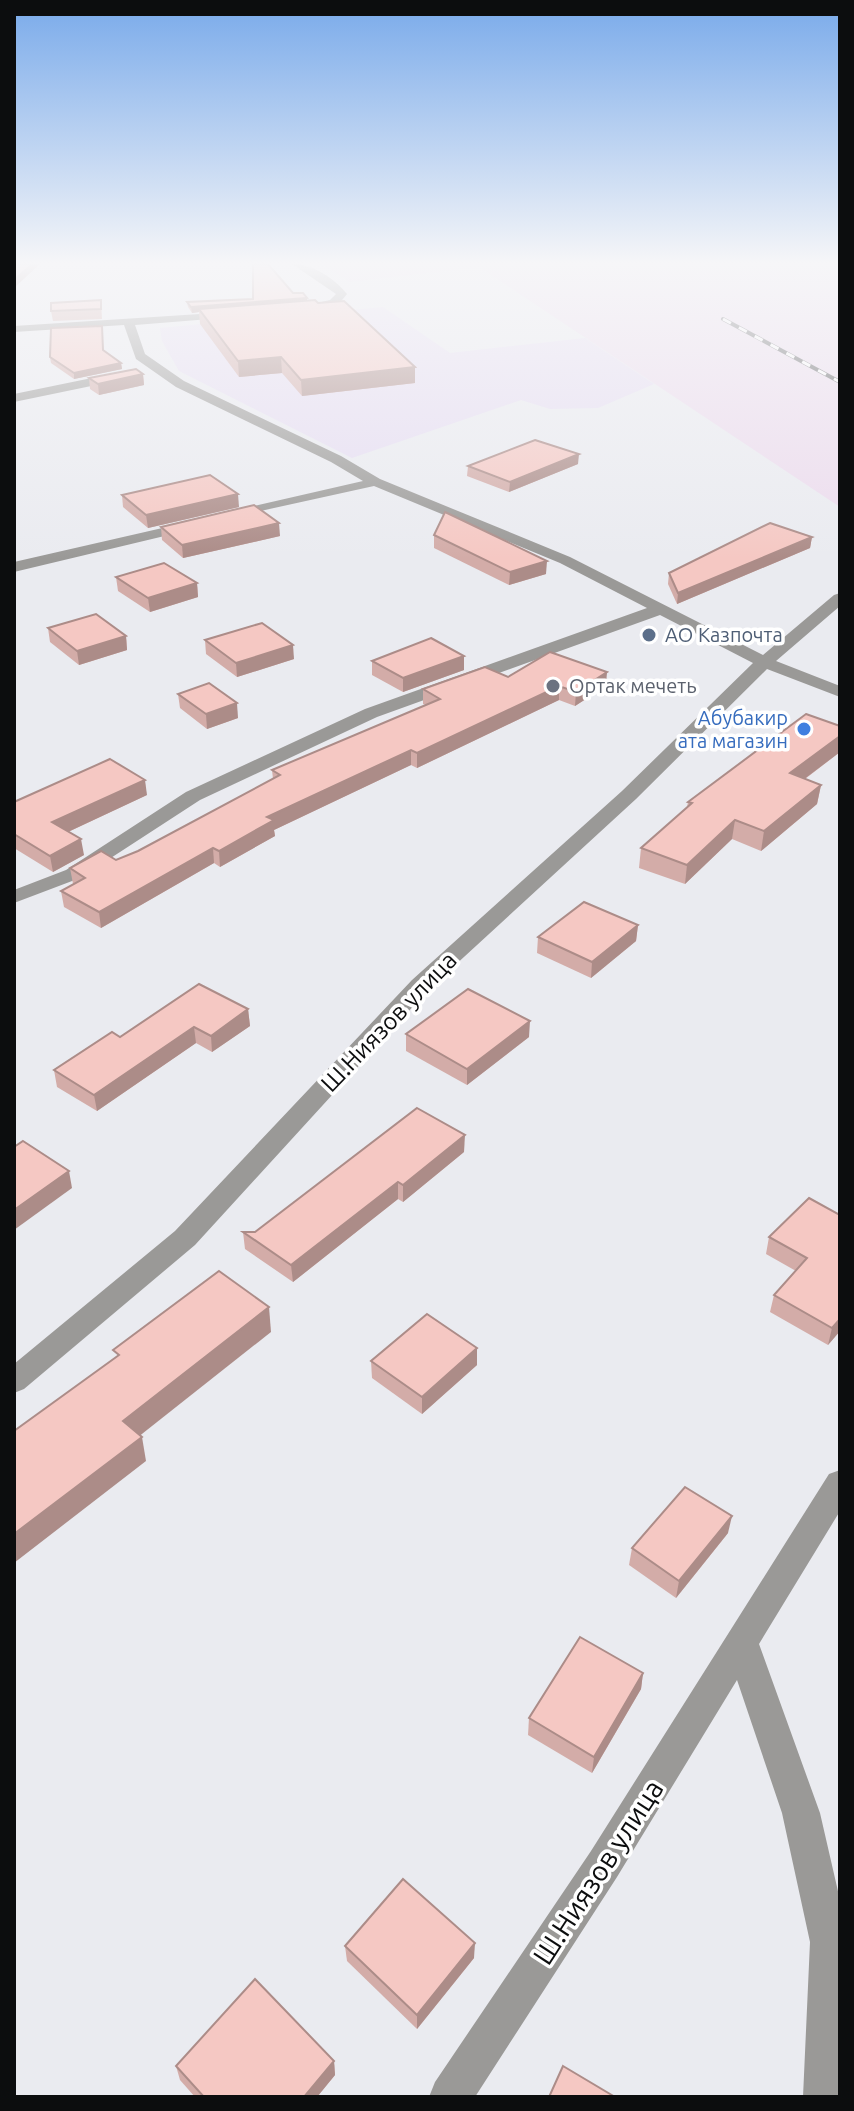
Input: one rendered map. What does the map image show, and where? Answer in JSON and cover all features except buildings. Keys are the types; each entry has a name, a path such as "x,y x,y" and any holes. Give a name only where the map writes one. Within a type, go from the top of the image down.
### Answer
{"street":[{"path":"148,363 180,384 336,459 375,482 565,560 764,662 836,688"},
{"path":"14,398 156,369"},
{"path":"14,567 375,482"},
{"name":"Ш.Ниязов улица","path":"14,1381 185,1238 420,985 629,795 764,662 840,598"},
{"path":"14,897 73,874 193,796 371,713 658,610"},
{"name":"Ш.Ниязов улица","path":"450,2097 604,1864 840,1483"},
{"path":"742,1645 801,1813 830,1942 824,2097"}],"shaded area":[{"path":"174,363 622,363 654,384 598,408 550,409 521,400 352,458 179,371"},
{"path":"623,363 840,363 840,507"}],"railway":[{"path":"804,363 840,382"}],"place":[{"name":"АО Казпочта","path":"649,635"},
{"name":"Ортак мечеть","path":"553,686"},
{"name":"Абубакир ата магазин","path":"804,729"}]}
